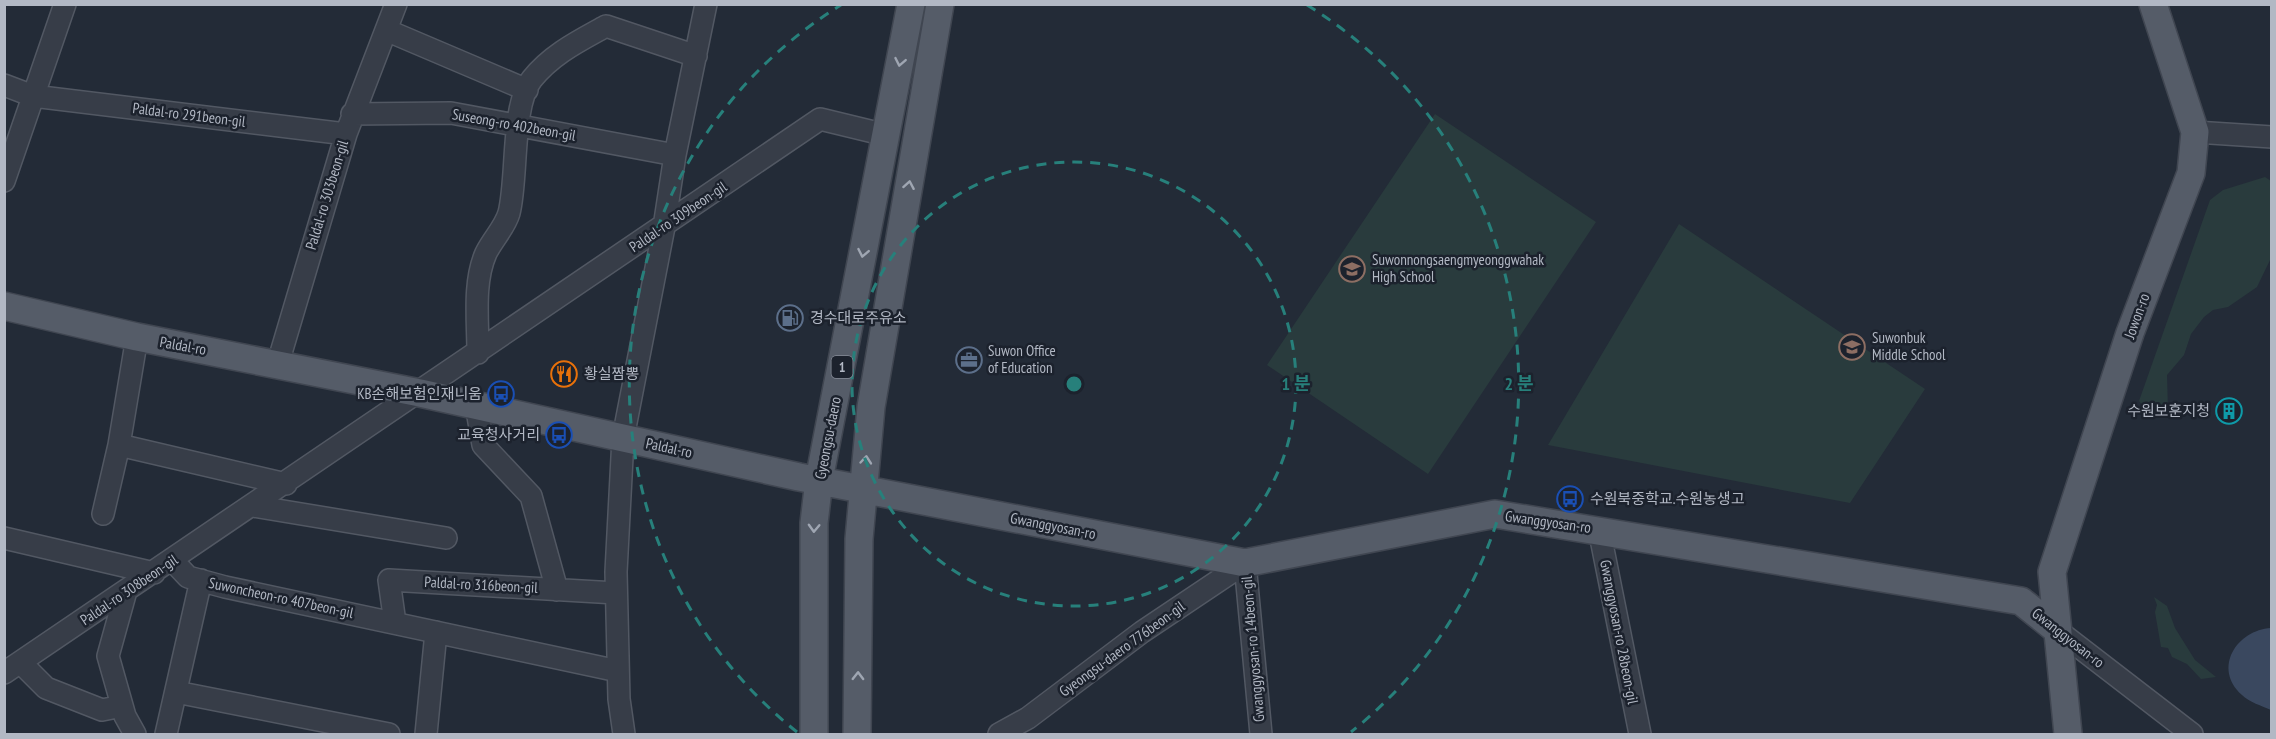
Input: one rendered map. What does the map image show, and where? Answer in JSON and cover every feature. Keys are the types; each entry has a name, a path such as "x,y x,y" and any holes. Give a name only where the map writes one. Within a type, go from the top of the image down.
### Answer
{"main road":[{"name":"Gyeongsu-daero","path":"814,735 814,523 819,480 911,4"},
{"path":"857,735 859,538 871,407 940,4"},
{"name":"Jowon-ro","path":"2068,735 2052,572 2130,333 2191,173 2195,132 2152,4"},
{"name":"Paldal-ro","path":"4,306 137,337 278,363 863,490"},
{"name":"Gwanggyosan-ro","path":"863,490 1245,562 1495,514 1599,529 2021,601 2057,630"}],"street":[{"path":"4,181 65,4"},
{"name":"Paldal-ro 303beon-gil","path":"278,363 349,124 396,4"},
{"path":"624,735 618,671 616,593 622,438 706,4"},
{"path":"478,353 480,284 486,254 508,215 520,110 531,80 562,50 606,26 696,56"},
{"path":"386,30 527,90"},
{"name":"Paldal-ro 291beon-gil","path":"4,85 33,96 349,124"},
{"name":"Suseong-ro 402beon-gil","path":"349,124 452,113 675,155"},
{"name":"Paldal-ro 309beon-gil","path":"420,393 820,119 886,135"},
{"path":"2195,132 2271,138"},
{"path":"103,513 119,445 137,337"},
{"name":"Paldal-ro 308beon-gil","path":"13,668 420,393"},
{"path":"476,405 483,445 531,496 557,590"},
{"path":"119,445 286,484"},
{"path":"253,506 446,538"},
{"name":"Gwanggyosan-ro 28beon-gil","path":"1599,529 1640,735"},
{"path":"4,538 154,573"},
{"path":"172,560 188,577 201,580"},
{"name":"Gyeongsu-daero 776beon-gil","path":"999,735 1028,718 1142,632 1245,562"},
{"name":"Gwanggyosan-ro 14beon-gil","path":"1245,562 1260,735"},
{"name":"Suwoncheon-ro 407beon-gil","path":"166,735 201,580 436,632"},
{"name":"Paldal-ro 316beon-gil","path":"395,623 389,580 616,593"},
{"path":"126,591 108,656 122,706 135,735"},
{"name":"Gwanggyosan-ro","path":"2057,630 2192,735"},
{"path":"426,735 436,632 618,671"},
{"path":"13,668 46,688 102,710 122,706"},
{"path":"176,692 388,735"}],"shaded area":[{"path":"1435,114 1596,222 1428,474 1267,365"},
{"path":"2265,177 2271,181 2271,258 2257,287 2228,307 2213,310 2204,317 2191,334 2184,355 2167,375 2168,410 2160,416 2149,413 2139,401 2210,200 2223,190"},
{"path":"1679,224 1925,389 1850,503 1548,445"},
{"path":"2154,597 2167,606 2175,628 2195,660 2216,677 2201,679 2187,664 2172,657 2168,648 2161,647 2155,612 2157,605"}],"water":[{"path":"2272,628 2271,710 2242,695 2233,684 2229,673 2229,662 2232,652 2239,643 2259,630"}],"place":[{"name":"Suwonnongsaengmyeonggwahak High School","path":"1352,269"},
{"name":"경수대로주유소","path":"790,318"},
{"name":"Suwonbuk Middle School","path":"1852,347"},
{"name":"Suwon Office of Education","path":"969,360"},
{"name":"황실짬뽕","path":"564,374"},
{"name":"KB손해보험인재니움","path":"501,394"},
{"name":"수원보훈지청","path":"2229,411"},
{"name":"교육청사거리","path":"559,435"},
{"name":"수원북중학교.수원농생고","path":"1570,499"}]}
